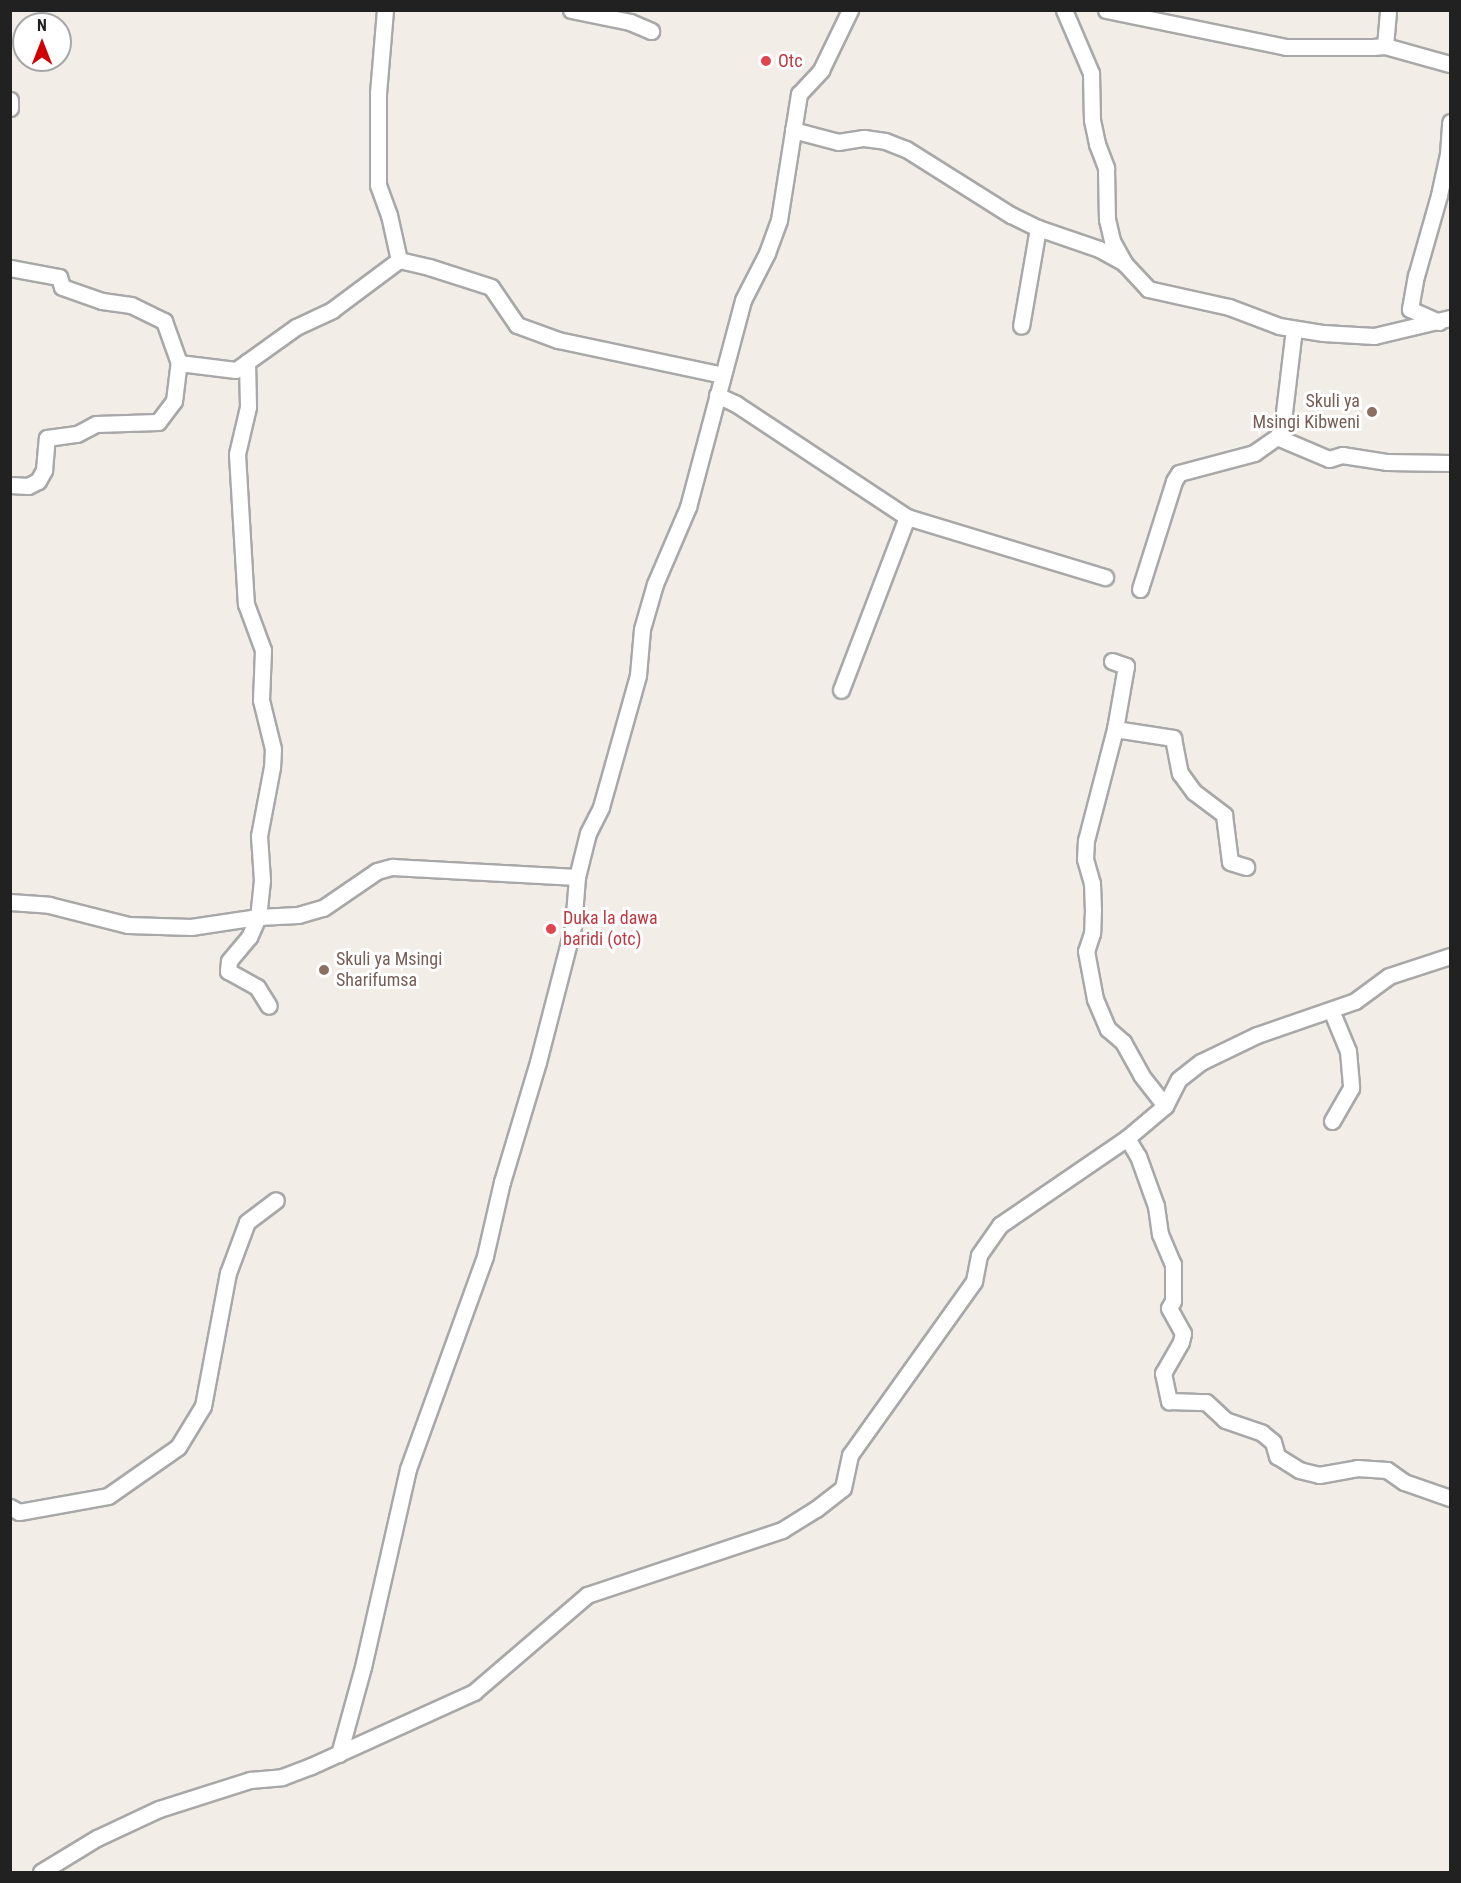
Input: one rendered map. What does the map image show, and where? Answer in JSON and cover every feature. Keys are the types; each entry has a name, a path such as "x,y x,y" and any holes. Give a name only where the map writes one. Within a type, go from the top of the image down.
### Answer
{"street":[{"path":"385,10 378,93 378,185 389,215 399,260"},
{"path":"571,10 630,22 651,31"},
{"path":"339,1754 363,1667 408,1469 485,1256 505,1172 538,1062 573,927 577,877 588,833 601,807 613,757 638,675 642,629 655,584 688,507 743,300 767,253 779,220 799,94 821,70 850,10"},
{"path":"1064,10 1091,73 1092,120 1097,144 1106,168 1107,219 1112,242 1125,264 1148,289 1229,307 1294,329 1374,336 1445,320"},
{"path":"1106,10 1286,46 1385,46 1450,64"},
{"path":"1385,46 1388,10"},
{"path":"10,100 10,108"},
{"path":"1445,320 1410,309 1416,276 1448,154 1450,122"},
{"path":"792,130 838,142 864,138 885,141 906,149 1011,215 1038,228 1099,249 1125,264"},
{"path":"1021,326 1038,228"},
{"path":"179,363 236,370 296,327 332,310 399,260 491,287 517,325 558,340 722,375"},
{"path":"10,268 59,277 62,287 102,301 131,305 164,321 179,363 174,401 158,422 96,424 77,434 47,438 44,470 38,481 28,486 10,485"},
{"path":"1140,589 1174,481 1179,473 1254,453 1277,437 1282,429 1294,329"},
{"path":"248,362 248,407 237,454 240,513 246,604 263,650 261,700 273,749 272,767 259,836 262,880 258,917 249,937 229,961 228,971 256,987 269,1006"},
{"path":"717,395 736,404 907,517 1105,577"},
{"path":"1277,437 1329,459 1342,455 1387,462 1450,463"},
{"path":"841,690 907,517"},
{"path":"1112,661 1126,666 1115,729 1086,840 1085,859 1092,883 1093,909 1092,933 1086,951 1095,999 1108,1029 1123,1042 1141,1076 1165,1106"},
{"path":"1115,729 1173,738 1180,773 1194,792 1224,815 1230,861 1246,867"},
{"path":"10,902 49,905 136,926 191,927 258,917 298,915 323,908 377,871 392,867 577,877"},
{"path":"41,1872 98,1838 159,1809 250,1780 282,1777 339,1754 474,1692 514,1660 587,1594 782,1530 816,1509 843,1488 850,1455 974,1281 979,1256 1000,1225 1127,1138 1165,1106 1179,1079 1201,1062 1257,1035 1355,1001 1389,976 1450,956"},
{"path":"1332,1010 1348,1050 1351,1088 1332,1121"},
{"path":"1127,1138 1138,1156 1156,1206 1160,1234 1173,1263 1173,1301 1169,1308 1183,1333 1181,1342 1163,1373 1168,1401 1206,1402 1225,1420 1262,1433 1273,1442 1277,1456 1299,1470 1319,1475 1357,1468 1387,1470 1404,1482 1450,1498"},
{"path":"10,1507 19,1512 108,1496 178,1447 203,1406 228,1273 248,1222 276,1200"}],"place":[{"name":"Otc","path":"766,61"},
{"name":"Skuli ya Msingi Kibweni","path":"1372,412"},
{"name":"Duka la dawa baridi (otc)","path":"551,929"},
{"name":"Skuli ya Msingi Sharifumsa","path":"324,970"}]}
